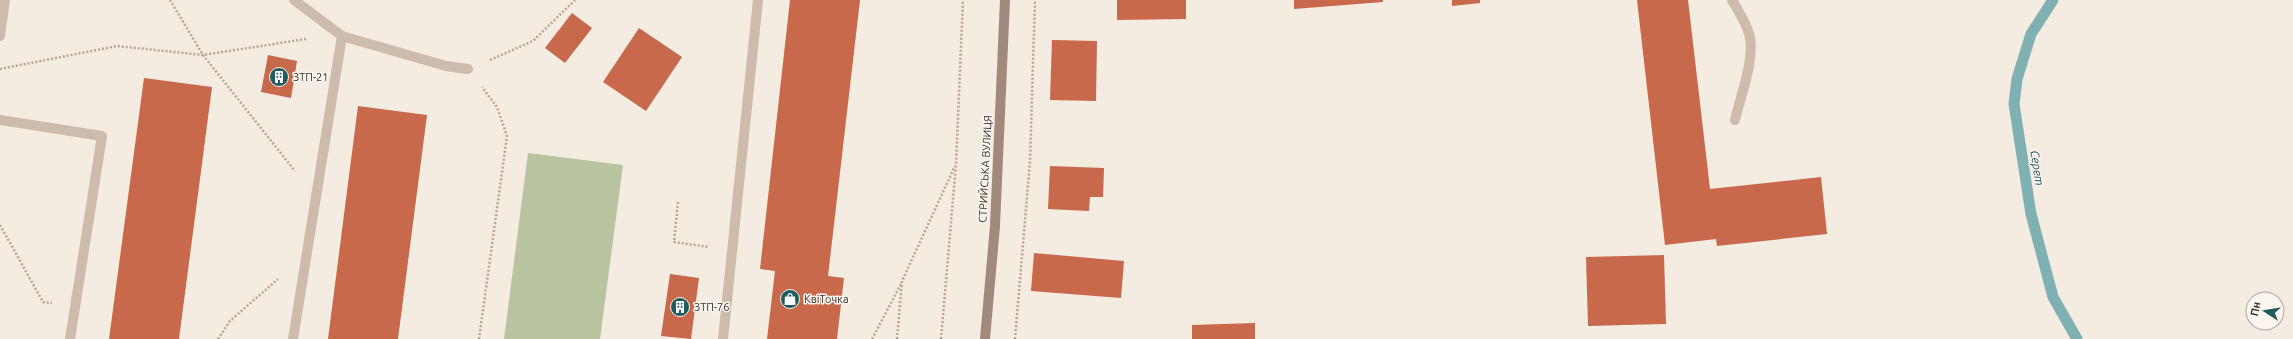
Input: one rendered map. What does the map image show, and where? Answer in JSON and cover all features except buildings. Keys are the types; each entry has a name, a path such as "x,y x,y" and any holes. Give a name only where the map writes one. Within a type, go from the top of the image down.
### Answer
{"main road":[{"name":"СТРИЙСЬКА ВУЛИЦЯ","path":"985,339 994,226 1005,0"}],"lane":[{"path":"0,36 5,0"},
{"path":"294,0 342,36 446,66 468,69"},
{"path":"723,339 758,0"},
{"path":"1732,0 1745,22 1751,51 1734,120"},
{"path":"293,339 342,36"},
{"path":"0,120 102,136 70,339"}],"path":[{"path":"170,0 204,55 316,196"},
{"path":"479,339 507,136 497,107 468,69 534,41 575,0"},
{"path":"941,339 956,164 963,0"},
{"path":"1015,339 1030,161 1035,0"},
{"path":"0,69 116,46 204,55 276,42 342,36"},
{"path":"872,339 902,282 956,164"},
{"path":"678,202 674,242 732,251"},
{"path":"0,225 43,302 75,306"},
{"path":"218,339 230,321 307,254"},
{"path":"897,339 902,282"}],"green space":[{"path":"528,153 623,165 600,339 504,339"}],"waterway":[{"name":"Серет","path":"2053,0 2031,34 2017,79 2014,104 2031,214 2053,297 2077,339"}],"place":[{"name":"ЗТП-21","path":"279,77"},
{"name":"КвіТочка","path":"790,299"},
{"name":"ЗТП-76","path":"680,307"}]}
